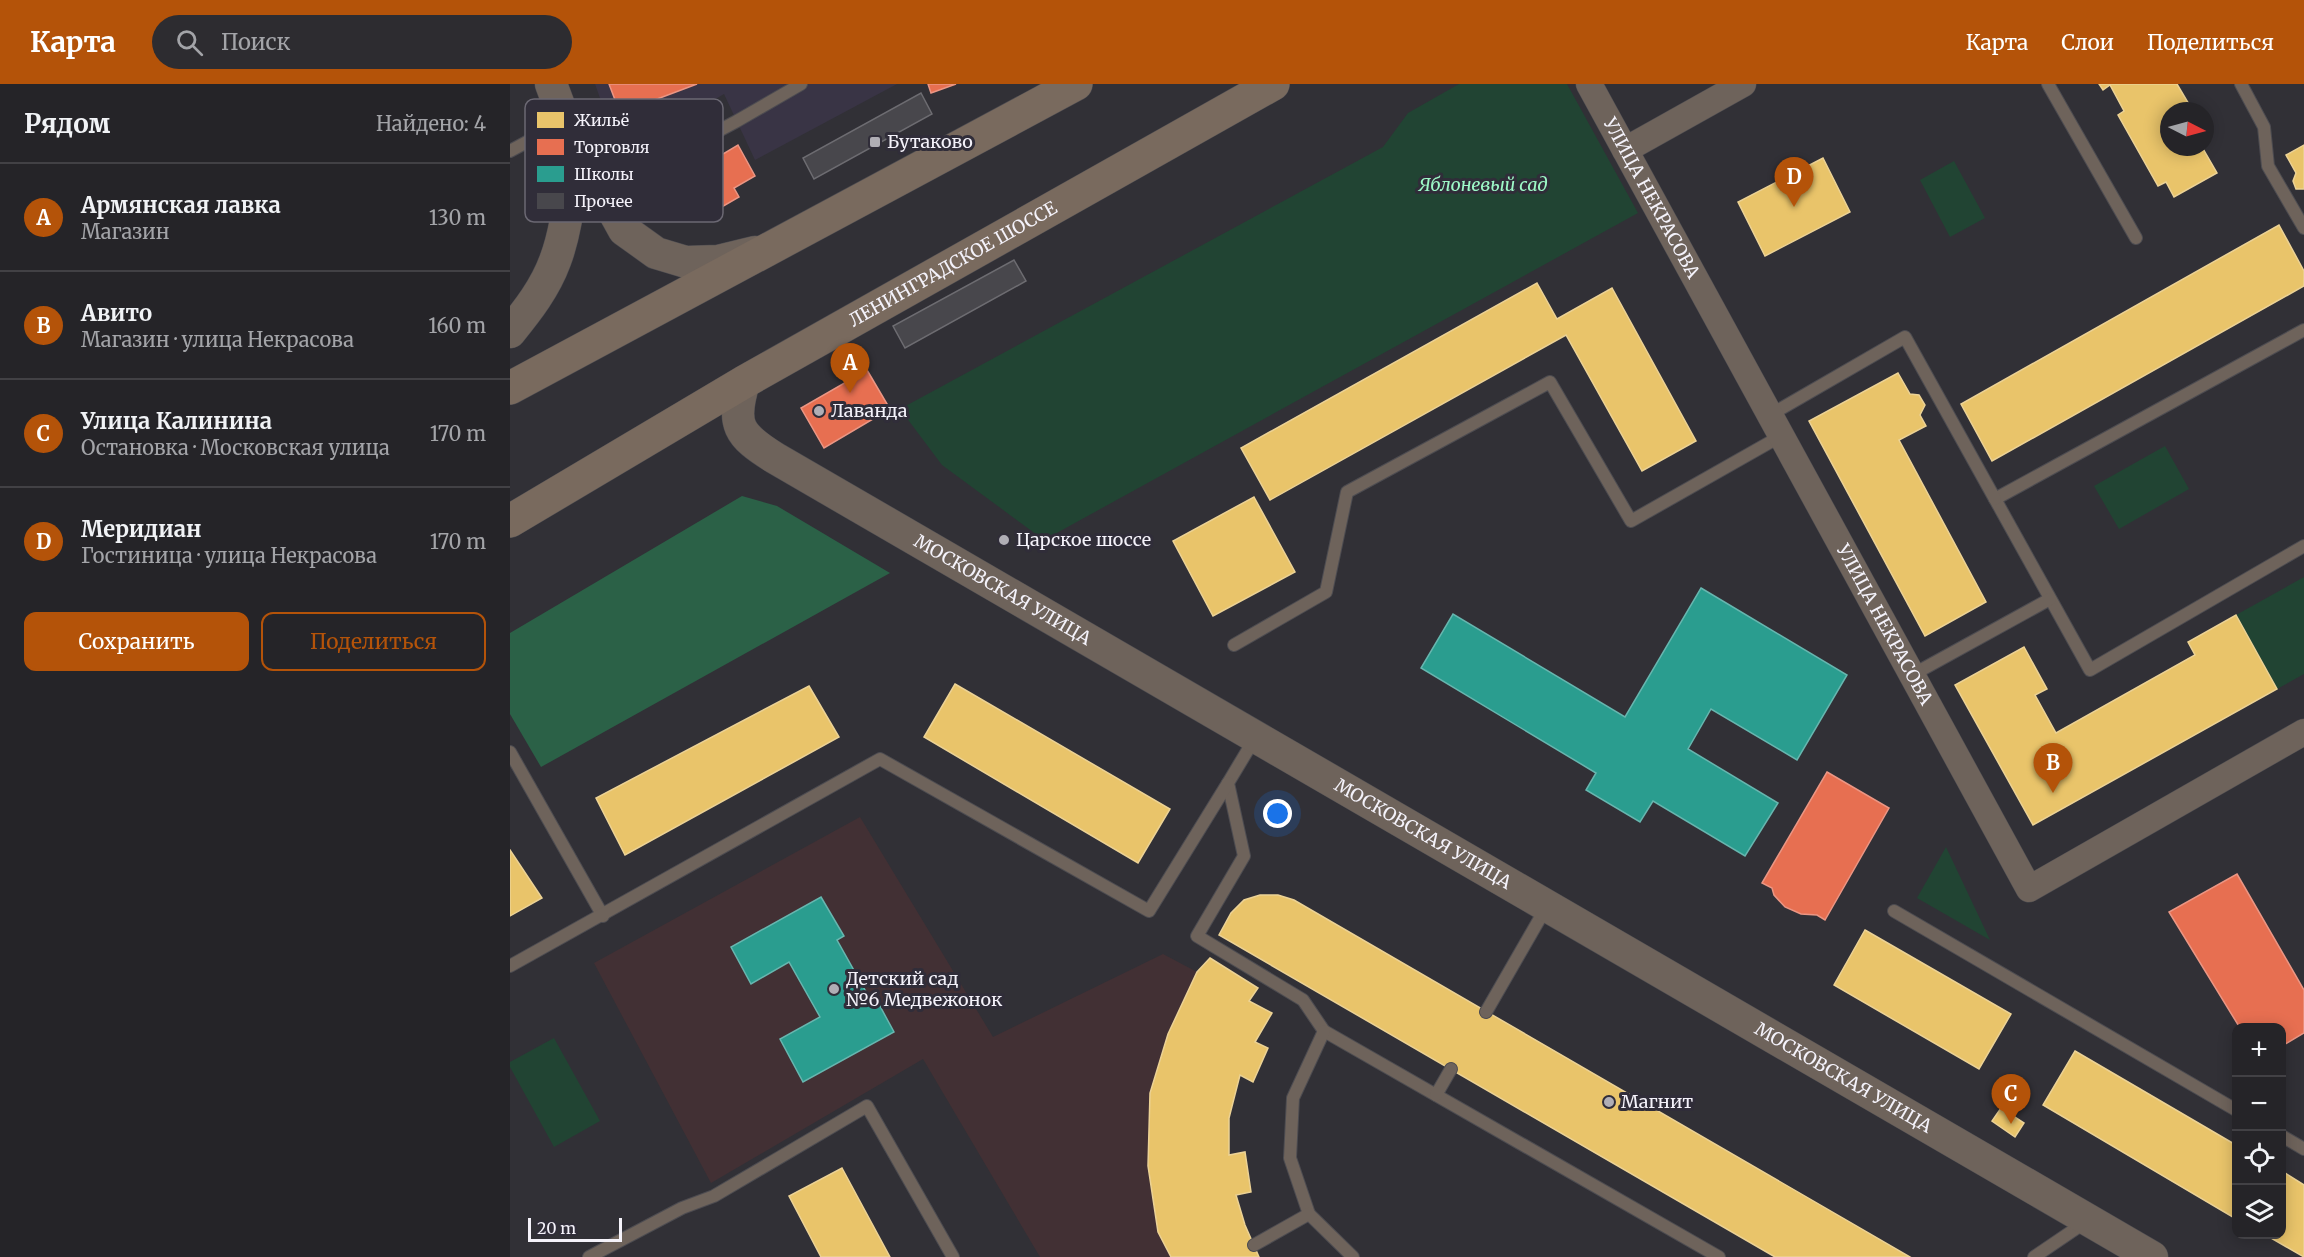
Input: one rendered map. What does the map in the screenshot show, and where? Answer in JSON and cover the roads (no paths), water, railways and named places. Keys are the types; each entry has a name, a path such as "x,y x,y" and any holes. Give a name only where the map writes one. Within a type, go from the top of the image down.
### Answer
{"highway":[{"path":"510,388 1076,84"},
{"name":"ЛЕНИНГРАДСКОЕ ШОССЕ","path":"510,521 744,382 1273,84"}],"street":[{"path":"551,84 557,99"},
{"name":"УЛИЦА НЕКРАСОВА","path":"1589,84 2029,888 2304,732"},
{"path":"1625,150 1743,84"},
{"path":"510,332 531,307 556,260 565,222"},
{"path":"620,222 624,230 656,253 686,262 718,261 773,247"},
{"name":"МОСКОВСКАЯ УЛИЦА","path":"744,382 737,406 740,427 755,445 2152,1257"}],"lane":[{"path":"723,128 801,84"},
{"path":"2048,84 2136,238"},
{"path":"2241,84 2264,127 2268,166 2304,228"},
{"path":"510,151 525,143"},
{"path":"1995,499 2304,330"},
{"path":"1234,645 1326,592 1347,492 1550,382 1631,521 1905,338 2090,670 2304,546"},
{"path":"1912,675 2050,599"},
{"path":"510,966 880,759 1149,910 1256,737"},
{"path":"510,752 603,916"},
{"path":"1228,783 1244,856 1197,936 1303,1000 1324,1031 1719,1257"},
{"path":"1486,1012 1547,906"},
{"path":"1894,911 2232,1108"},
{"path":"1324,1031 1293,1098 1290,1158 1309,1214 1353,1257"},
{"path":"1436,1095 1451,1069"},
{"path":"589,1257 681,1208 714,1197 867,1106 954,1257"},
{"path":"2286,1138 2304,1149"},
{"path":"1254,1245 1309,1214"},
{"path":"2034,1257 2088,1220"}],"place":[{"name":"Бутаково","path":"875,142"},
{"name":"Меридиан","path":"1794,207"},
{"name":"Армянская лавка","path":"850,393"},
{"name":"Лаванда","path":"819,411"},
{"name":"Царское шоссе","path":"1004,540"},
{"name":"Авито","path":"2053,793"},
{"name":"Детский сад №6 Медвежонок","path":"834,989"},
{"name":"Магнит","path":"1609,1102"},
{"name":"Улица Калинина","path":"2011,1124"}],"park label":[{"name":"Яблоневый сад","path":"1483,185"}]}
